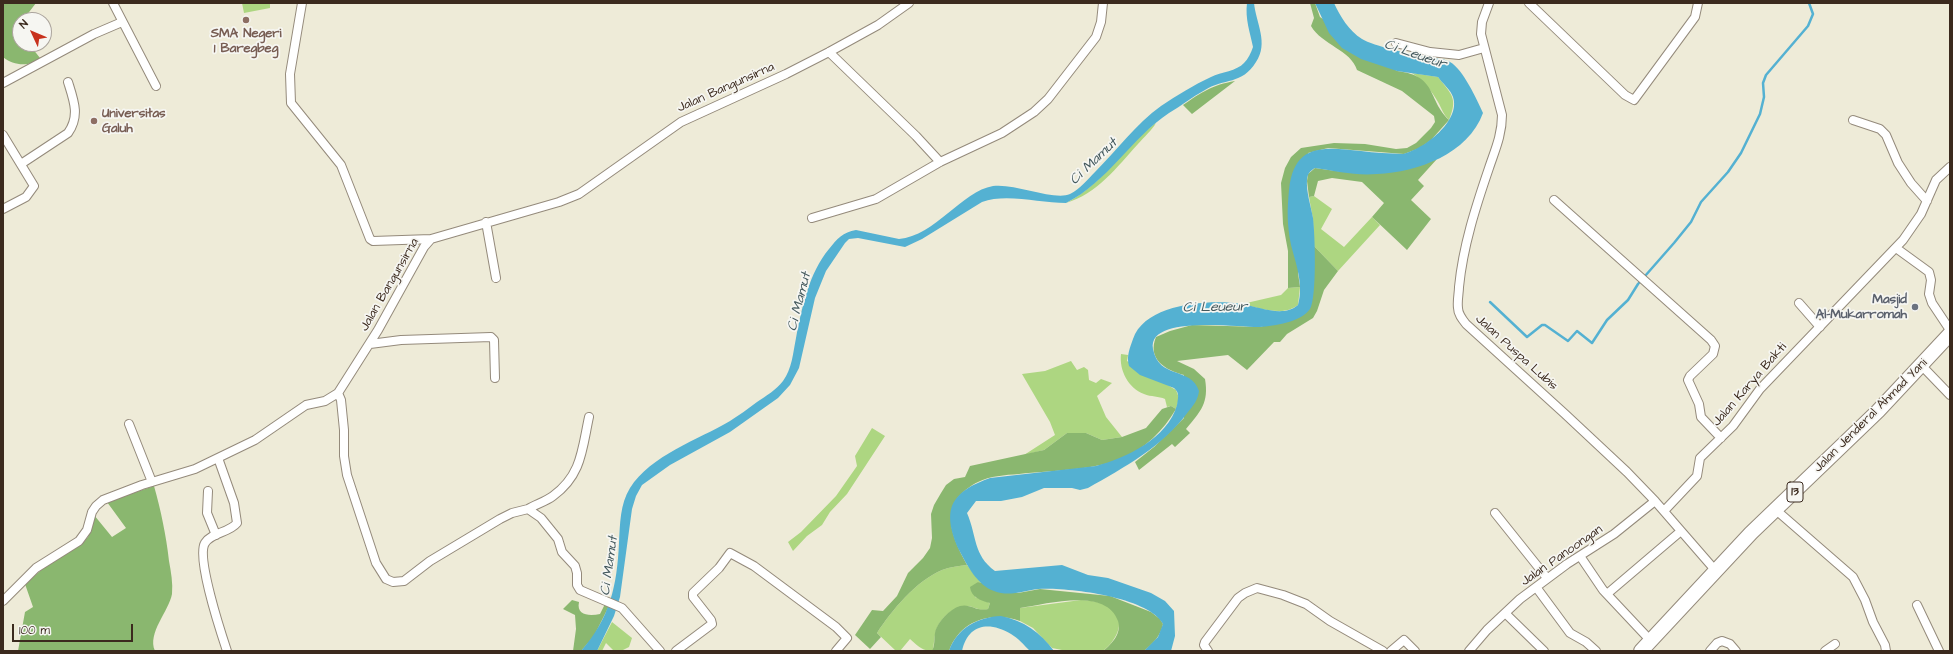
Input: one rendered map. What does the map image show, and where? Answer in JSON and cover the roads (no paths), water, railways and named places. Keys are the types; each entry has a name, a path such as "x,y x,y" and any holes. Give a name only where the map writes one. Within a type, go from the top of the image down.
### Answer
{"highway":[{"name":"Jalan Jenderal Ahmad Yani","path":"1641,651 1715,570 1922,366 1950,334"}],"street":[{"path":"113,3 156,86"},
{"path":"302,3 290,78 291,103 341,165 370,239 373,241 431,239"},
{"name":"Jalan Bangunsirna","path":"3,601 36,568 79,541 87,530 92,512 103,500 112,495 182,474 218,458 271,430 288,416 306,405 325,401 338,393 370,344 424,247 431,239 559,202 579,194 681,122 786,74 829,52 878,25 909,3"},
{"path":"812,218 876,199 940,162 957,156 1002,133 1034,112 1048,99 1096,36 1101,22 1103,3"},
{"name":"Jalan Puspa Lubis","path":"1489,3 1481,29 1484,48 1501,110 1502,124 1499,140 1474,212 1460,278 1459,313 1466,324 1588,434 1655,501 1715,570"},
{"path":"1529,3 1625,95 1634,100 1695,17 1698,3"},
{"path":"3,83 94,34 122,22"},
{"path":"1396,43 1430,52 1460,54 1468,54 1484,48"},
{"path":"829,52 916,136 940,162"},
{"path":"21,164 68,133 72,127 76,108 68,82"},
{"path":"1853,120 1880,129 1886,135 1898,162 1911,182 1927,201"},
{"path":"3,135 34,186 26,197 3,209"},
{"name":"Jalan Karya Bakti","path":"1664,511 1696,477 1700,458 1743,414 1760,389 1896,248 1914,225 1936,180 1950,167"},
{"path":"1554,200 1711,340 1715,346 1713,354 1690,376 1688,380 1699,404 1701,417 1721,438"},
{"path":"486,222 496,278"},
{"path":"1896,248 1929,272 1931,280 1929,294 1932,303 1950,330"},
{"path":"1799,302 1820,327"},
{"path":"370,344 402,340 491,337 494,340 495,378"},
{"path":"1922,366 1950,395"},
{"path":"338,393 341,400 344,430 344,456 347,475 376,563 383,576 389,581 404,581 430,561 500,519 512,513 528,509 552,497 573,477 579,464 589,417"},
{"path":"129,424 152,482"},
{"path":"218,458 234,503 237,522 234,526 208,540 203,550 204,567 216,616 227,651"},
{"path":"208,491 207,513 216,535"},
{"name":"Jalan Panoongan","path":"1469,651 1505,612 1547,578 1614,534 1655,501"},
{"path":"528,509 541,518 558,540 562,552 575,566 577,573 577,585 580,590 618,605 629,614 640,630 660,651"},
{"path":"1776,510 1853,577 1865,600 1873,622 1885,645 1886,651"},
{"path":"1495,513 1547,578"},
{"path":"1607,594 1681,531"},
{"path":"676,651 712,624 711,620 693,597 694,593 719,568 730,553 768,575 841,631 847,638 836,651"},
{"path":"1580,556 1607,594 1650,640"},
{"path":"1536,587 1570,633 1586,642 1596,651"},
{"path":"1208,651 1204,645 1205,642 1238,598 1245,593 1258,588 1306,604 1330,621 1384,651"},
{"path":"1917,605 1939,651"},
{"path":"1505,612 1544,651"},
{"path":"1391,651 1404,640 1415,651"},
{"path":"1710,651 1718,642 1722,641 1730,644 1736,651"},
{"path":"1825,651 1835,644"}],"water":[{"path":"1247,3 1254,3 1262,40 1260,55 1251,69 1239,78 1212,86 1155,123 1094,184 1066,203 1012,198 991,199 982,202 922,239 905,247 858,238 849,239 826,271 815,298 799,368 790,385 778,398 730,432 670,465 642,485 636,496 632,509 620,597 614,616 597,651 581,651 599,626 610,601 614,587 618,559 621,514 624,501 630,488 639,476 662,457 730,421 771,393 783,381 790,366 801,314 811,280 822,258 838,239 847,232 856,230 899,239 912,236 925,230 970,196 993,186 1012,187 1044,194 1063,196 1074,192 1087,181 1143,121 1161,106 1198,83 1215,75 1233,70 1241,66 1247,60 1253,47 1247,20"},
{"name":"Ci Leueur","path":"1315,3 1334,3 1349,28 1357,36 1367,42 1403,52 1450,62 1465,78 1483,113 1476,127 1466,140 1454,150 1425,165 1393,172 1369,174 1346,173 1315,168 1312,170 1308,175 1307,184 1314,226 1315,279 1312,302 1310,309 1306,313 1294,320 1260,327 1198,325 1179,327 1165,331 1155,338 1153,349 1156,359 1168,369 1189,378 1195,383 1199,391 1198,397 1193,405 1167,436 1129,464 1088,488 1080,490 1072,488 1044,488 1022,497 1001,501 976,501 967,513 979,552 988,565 995,571 1062,565 1088,575 1108,578 1151,593 1165,601 1174,611 1175,636 1171,651 1144,651 1158,637 1163,624 1155,615 1142,607 1125,601 1087,592 1068,590 1038,589 1005,594 988,588 982,584 969,568 959,550 953,534 950,517 952,506 958,496 973,485 990,478 1096,466 1120,458 1144,445 1155,437 1172,417 1177,405 1178,394 1174,388 1140,375 1129,366 1128,355 1133,339 1140,327 1151,318 1165,311 1180,306 1197,303 1214,302 1242,304 1278,311 1292,309 1298,305 1300,297 1300,282 1291,245 1288,224 1289,190 1292,175 1297,164 1304,156 1313,151 1323,149 1403,154 1421,146 1439,133 1452,115 1454,106 1453,97 1438,77 1397,71 1361,59 1342,48 1329,33"},
{"path":"1001,616 1017,621 1031,628 1049,644 1054,651 1030,651 1011,634 995,627 987,627 974,630 965,642 962,651 949,651 957,636 969,625 984,619"}],"waterway":[{"path":"1490,302 1527,337 1542,325 1545,325 1568,341 1577,331 1592,343 1607,320 1628,300 1638,284 1691,222 1701,202 1728,172 1741,153 1760,114 1764,97 1763,83 1766,75 1808,26 1813,14 1809,3"}],"place":[{"name":"SMA Negeri 1 Baregbeg","path":"246,20"},
{"name":"Universitas Galuh","path":"94,121"},
{"name":"Masjid Al-Mukarromah","path":"1915,307"}],"water label":[{"name":"Ci Mamut","path":"1094,162"},
{"name":"Ci Mamut","path":"800,302"},
{"name":"Ci Mamut","path":"610,566"}]}
